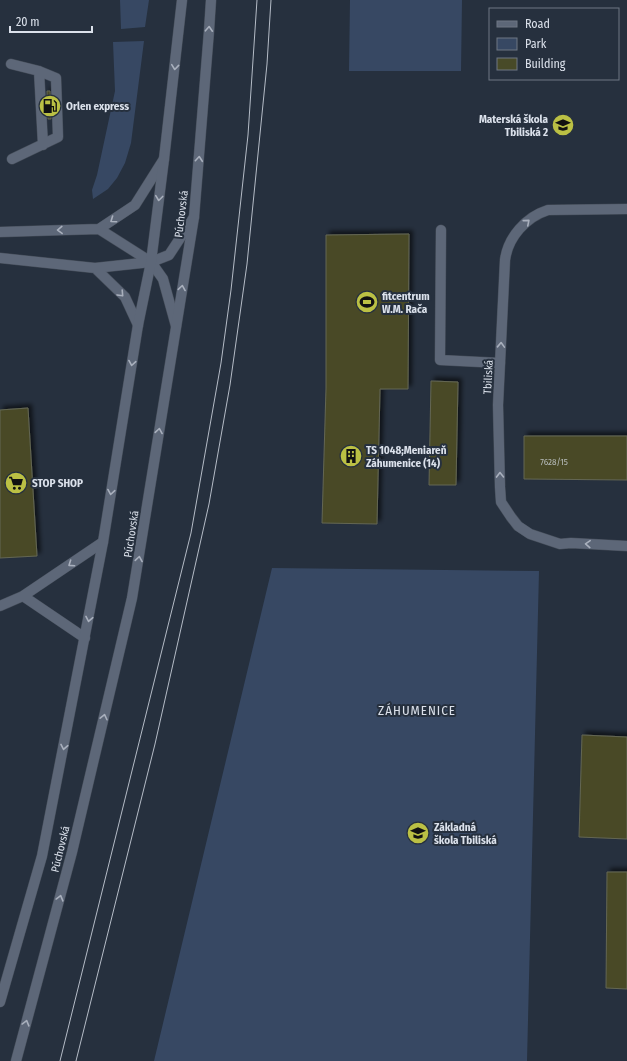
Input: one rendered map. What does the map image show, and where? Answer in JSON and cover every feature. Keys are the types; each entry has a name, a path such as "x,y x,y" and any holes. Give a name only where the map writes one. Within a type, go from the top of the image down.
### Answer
{"main road":[{"name":"Púchovská","path":"0,1002 42,856 103,542 138,325 151,262 182,0"},
{"name":"Púchovská","path":"16,1061 72,852 132,598 194,217 211,0"},
{"path":"11,64 56,78 58,137 12,159"},
{"path":"39,72 42,145"},
{"path":"0,232 99,229 135,204 164,159"},
{"name":"Tbiliská","path":"627,209 548,210 537,214 527,221 515,235 505,256 498,405 500,487 502,502 518,526 530,534 560,544 571,543 627,546"},
{"path":"0,258 95,268 151,262 169,255 194,217"},
{"path":"99,229 151,262 163,279 176,326"},
{"path":"441,230 440,360 500,363"},
{"path":"95,268 124,297 138,325"},
{"path":"0,606 23,596 103,542"},
{"path":"23,596 85,638"}],"green space":[{"path":"120,0 149,0 145,27 121,29"},
{"path":"350,0 462,0 461,71 349,71"},
{"path":"144,41 131,143 125,163 117,178 108,189 93,199 92,190 97,175 115,91 113,42"},
{"name":"Základná škola Tbiliská","path":"272,568 539,571 527,1061 154,1061"}],"building":[{"path":"47,91 50,91 51,119 48,119"},
{"name":"fitcentrum W.M. Rača","path":"409,234 408,389 380,389 377,524 322,523 326,388 326,235"},
{"path":"431,381 458,382 456,485 429,485"},
{"name":"STOP SHOP","path":"28,408 37,556 0,558 0,410"},
{"path":"524,436 627,436 627,480 524,479"},
{"path":"582,735 627,737 627,839 579,837"},
{"path":"607,872 627,872 627,989 606,988"}],"tram line":[{"path":"60,1061 191,533 221,363 231,290 248,135 257,0"},
{"path":"76,1061 155,744 209,504 230,385 247,264 267,64 271,0"}],"place":[{"name":"Orlen express","path":"50,106"},
{"name":"Materská škola Tbiliská 2","path":"563,125"},
{"name":"fitcentrum W.M. Rača","path":"367,302"},
{"name":"TS 1048;Meniareň Záhumenice (14)","path":"351,456"},
{"name":"STOP SHOP","path":"16,483"},
{"name":"Základná škola Tbiliská","path":"418,833"}],"district":[{"name":"ZÁHUMENICE","path":"417,710"}]}
